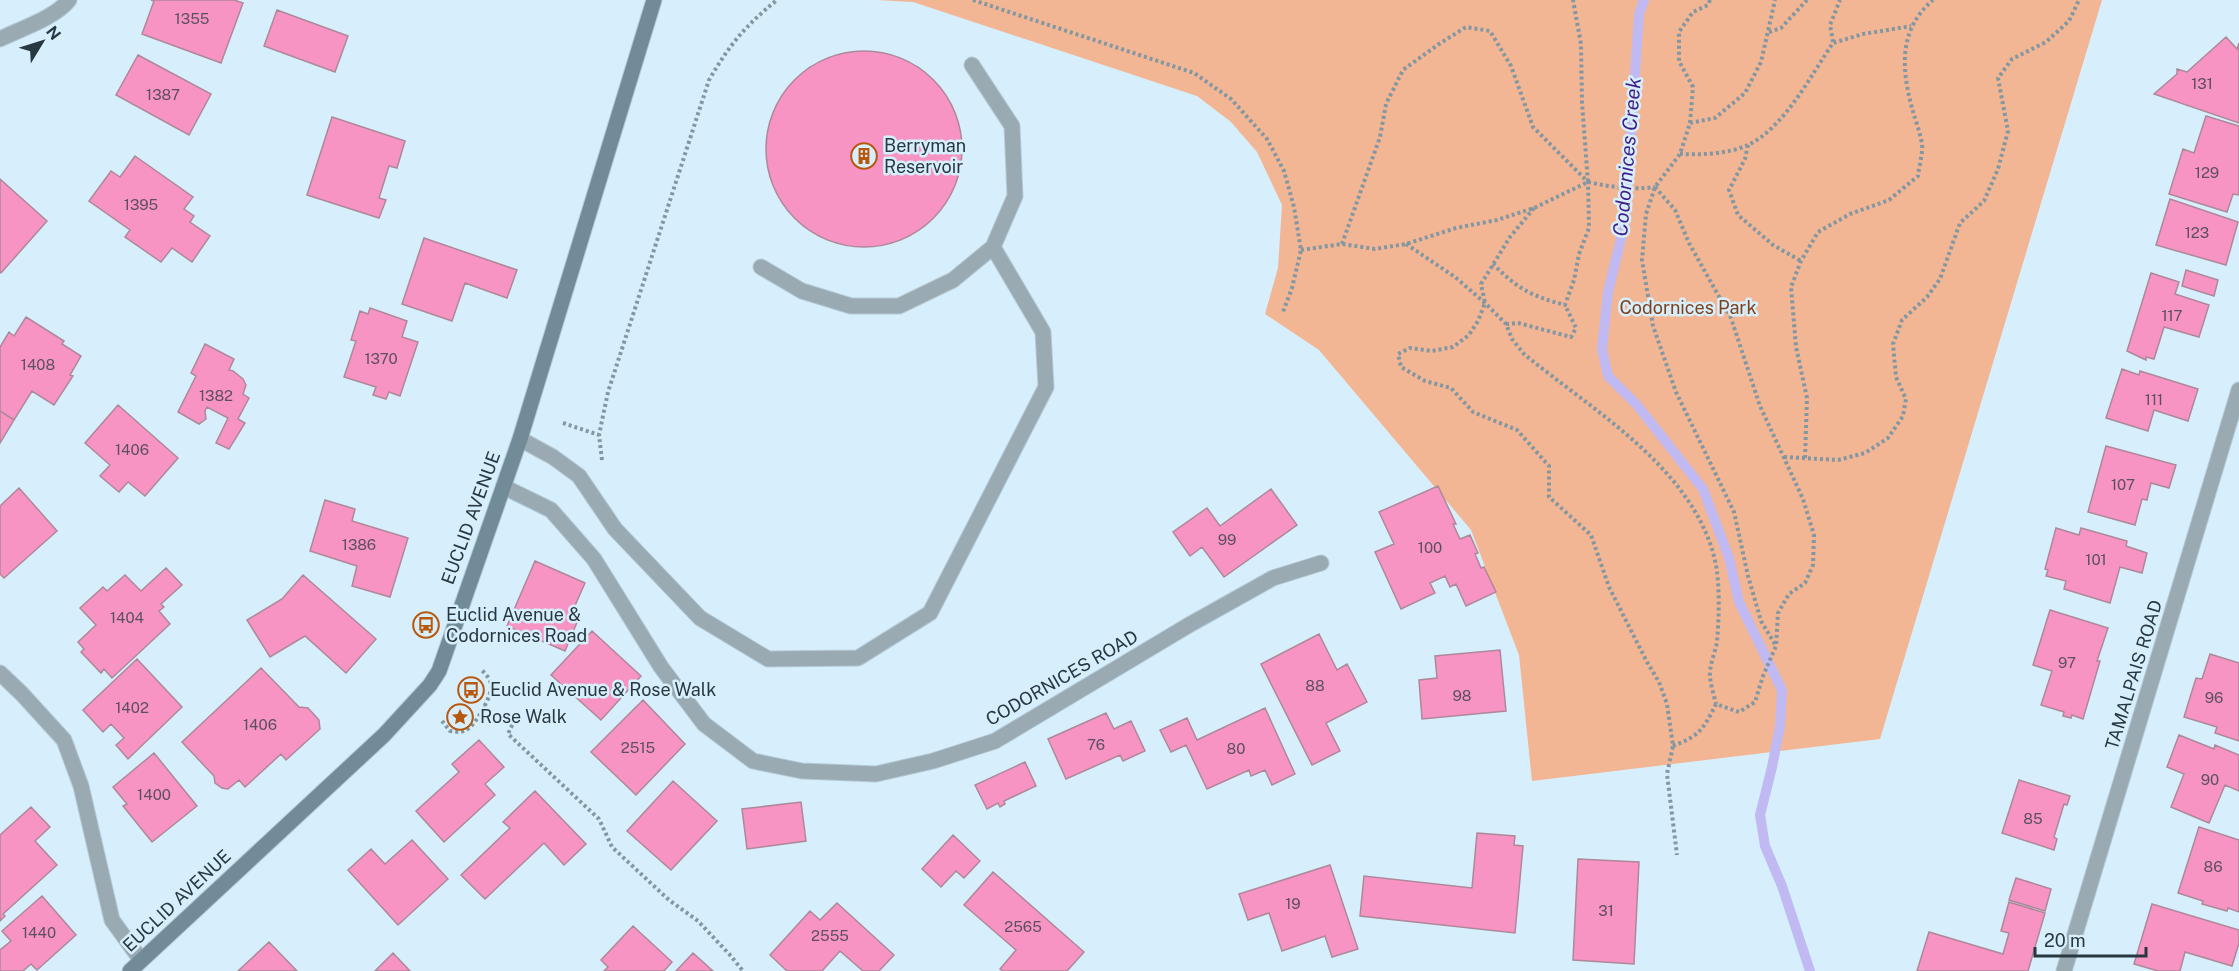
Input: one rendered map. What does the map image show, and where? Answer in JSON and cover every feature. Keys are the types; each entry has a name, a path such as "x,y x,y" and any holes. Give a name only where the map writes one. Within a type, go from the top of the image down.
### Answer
{"street":[{"path":"0,39 36,22 64,6 69,0"},
{"name":"EUCLID AVENUE","path":"130,971 384,735 430,685 443,663 458,613 520,438 654,0"},
{"path":"761,267 802,291 851,306 898,306 953,280 993,247 1015,196 1012,126 972,65"},
{"path":"520,438 553,457 579,476 615,529 700,618 768,659 858,658 930,613 1046,387 1042,332 993,247"},
{"name":"TAMALPAIS ROAD","path":"2064,971 2239,390"},
{"name":"CODORNICES ROAD","path":"504,487 551,510 594,559 661,667 704,724 753,761 802,771 876,774 933,761 995,741 1189,625 1274,578 1321,563"},
{"path":"0,673 64,740 81,786 112,920 141,960"}],"path":[{"path":"563,423 599,435 608,392 709,81 725,52 749,22 777,0"},
{"path":"973,0 1194,73 1231,99 1267,139 1284,171 1294,207 1301,250 1292,288 1283,312"},
{"path":"1506,324 1518,323 1571,337 1576,328 1565,304 1589,228 1581,44 1573,0"},
{"path":"1710,0 1708,4 1693,12 1679,32 1679,61 1693,87 1690,123 1680,154 1656,187 1646,214 1641,260 1653,326 1676,392 1734,512 1761,621 1776,646"},
{"path":"1690,123 1715,118 1745,93 1761,62 1775,0"},
{"path":"1768,33 1781,28 1807,0"},
{"path":"1833,43 1830,25 1840,0"},
{"path":"1805,458 1807,398 1796,347 1791,287 1801,261 1818,232 1850,214 1889,200 1918,176 1922,145 1911,104 1904,59 1911,26 1923,9 1933,0"},
{"path":"1784,457 1838,460 1864,453 1888,438 1904,416 1906,399 1896,377 1893,344 1902,320 1927,297 1940,279 1960,223 1984,201 1998,169 2008,131 1998,78 2012,59 2046,42 2068,21 2079,0"},
{"path":"1680,154 1713,153 1748,145 1768,131 1788,111 1833,43 1863,34 1911,26"},
{"path":"1342,244 1380,137 1386,104 1402,70 1466,27 1490,31 1511,66 1533,127 1588,182 1614,188 1656,187"},
{"path":"1748,145 1745,159 1729,190 1738,215 1773,245 1801,261"},
{"path":"1301,250 1342,244 1375,249 1406,243 1456,228 1497,220 1534,208 1588,182"},
{"path":"1656,187 1675,210 1689,243 1731,318 1760,406 1803,498 1814,535 1813,565 1805,583 1789,594 1778,613 1776,646 1755,702 1739,711 1716,704"},
{"path":"1534,208 1510,237 1481,284 1485,303 1478,321 1469,334 1453,347 1432,351 1410,348 1398,354 1401,368 1425,381 1450,388 1473,412 1516,430 1549,466 1549,497 1591,535 1609,587 1659,682 1667,705 1673,746 1667,774 1677,855"},
{"path":"1406,243 1455,277 1485,303 1506,324 1512,339 1524,354 1640,446 1671,476 1703,526 1716,564 1717,642 1710,676 1716,704 1706,724 1693,738 1673,746"},
{"path":"1493,264 1514,285 1538,298 1565,304"},
{"path":"442,721 450,731 460,733 469,729 477,720 492,686 480,669"},
{"path":"483,707 513,723 508,734 599,819 612,847 669,900 698,921 743,971"}],"green space":[{"name":"Codornices Park","path":"877,0 2102,0 1880,739 1532,781 1519,655 1471,530 1319,350 1265,314 1278,268 1282,205 1257,152 1231,122 1197,96 913,2"}],"building":[{"path":"151,0 234,0 243,3 221,63 142,34 154,1"},
{"path":"277,10 348,36 335,72 264,46"},
{"path":"2226,37 2237,49 2239,43 2239,123 2154,94 2177,74 2177,69 2187,72"},
{"name":"Berryman Reservoir","path":"854,51 874,51 910,62 919,67 940,87 955,111 962,139 962,159 955,187 946,204 926,225 910,236 893,243 874,247 854,247 826,240 809,231 782,204 770,178 766,159 766,139 773,111 782,94 809,67 835,55"},
{"path":"138,55 211,94 189,135 116,95"},
{"path":"2206,116 2239,126 2239,195 2233,194 2227,212 2169,194 2183,149 2194,153"},
{"path":"332,117 405,141 397,168 389,166 379,198 386,200 379,218 307,195"},
{"path":"135,156 193,197 184,209 194,216 190,222 210,236 192,262 172,248 161,262 125,237 130,230 89,201 111,171 120,177"},
{"path":"0,179 47,221 1,273 0,272"},
{"path":"2170,199 2238,222 2226,265 2156,245"},
{"path":"424,238 517,270 507,298 465,283 452,321 402,304"},
{"path":"2186,270 2218,280 2214,296 2182,286"},
{"path":"2151,273 2179,282 2175,294 2209,305 2199,337 2164,327 2154,359 2146,357 2146,360 2127,351"},
{"path":"370,308 407,321 402,337 418,342 400,396 389,392 386,399 373,395 376,387 344,377 356,341 351,340 360,311 368,314"},
{"path":"26,317 64,341 62,344 81,356 70,375 73,376 54,405 32,391 14,420 0,411 0,347 9,332 14,336"},
{"path":"205,344 234,359 229,370 243,379 246,385 243,394 249,398 238,419 245,423 229,449 216,443 228,418 207,407 206,419 199,424 178,412 196,376 191,373"},
{"path":"2122,369 2139,375 2140,371 2198,389 2188,421 2154,410 2148,431 2106,418"},
{"path":"118,405 178,458 145,496 128,482 119,492 100,476 110,465 85,443"},
{"path":"0,411 14,420 0,443"},
{"path":"2106,446 2176,465 2169,488 2151,483 2147,500 2142,499 2135,525 2088,512"},
{"path":"1438,486 1456,524 1453,524 1460,539 1470,535 1478,553 1475,554 1481,568 1484,567 1496,592 1466,606 1456,584 1450,587 1445,576 1430,583 1435,593 1401,609 1375,552 1394,544 1379,512"},
{"path":"19,488 57,531 4,578 0,574 0,506"},
{"path":"1271,489 1297,525 1224,577 1202,547 1190,556 1173,532 1207,508 1220,526"},
{"path":"325,500 355,509 352,521 408,538 390,597 352,586 357,566 310,551"},
{"path":"2056,528 2079,535 2081,528 2127,541 2126,546 2147,553 2142,573 2120,567 2110,603 2064,589 2066,581 2046,576 2048,570 2045,569"},
{"path":"535,561 585,583 570,617 578,620 565,651 507,626"},
{"path":"166,568 182,585 161,604 164,607 159,611 170,624 112,678 104,669 101,673 81,652 84,649 78,642 96,625 80,608 103,587 107,591 125,575 141,591"},
{"path":"303,575 376,639 346,673 305,636 270,657 247,620 282,599"},
{"path":"2050,610 2108,628 2097,661 2100,661 2083,719 2072,715 2071,718 2063,716 2064,712 2041,705 2052,671 2033,665"},
{"path":"592,631 641,676 601,720 551,675"},
{"path":"1319,634 1337,670 1347,664 1367,702 1326,723 1340,751 1312,765 1261,664"},
{"path":"1500,650 1506,711 1422,719 1419,680 1437,678 1435,656"},
{"path":"2210,654 2239,663 2239,741 2215,733 2217,727 2184,717 2196,678 2202,679"},
{"path":"137,659 182,707 128,759 116,745 124,738 111,724 103,732 83,710"},
{"path":"261,668 299,707 308,708 319,720 320,729 286,760 281,754 245,787 239,780 228,789 222,788 215,783 214,776 182,742"},
{"path":"643,700 685,744 636,795 591,752"},
{"path":"1265,708 1295,774 1272,785 1265,770 1251,776 1249,770 1207,789 1186,745 1171,752 1160,730 1187,718 1197,740"},
{"path":"1106,713 1114,729 1131,721 1145,751 1123,761 1120,755 1066,779 1048,739"},
{"path":"2179,735 2214,749 2215,745 2239,755 2239,791 2225,785 2209,823 2171,807 2184,774 2167,767"},
{"path":"479,740 504,767 485,784 495,795 444,842 416,811 459,772 452,764"},
{"path":"154,753 197,806 152,842 123,806 127,804 113,787"},
{"path":"1025,762 1036,786 1004,801 1005,804 1000,807 998,803 987,809 975,785"},
{"path":"2019,780 2070,796 2067,805 2064,804 2054,837 2057,839 2054,850 2002,833"},
{"path":"673,781 717,821 671,870 627,831"},
{"path":"535,791 586,844 564,865 544,843 485,899 461,875 510,828 503,822"},
{"path":"801,802 806,841 747,849 742,809"},
{"path":"31,807 50,827 35,841 57,865 3,914 5,916 0,921 0,835"},
{"path":"2199,827 2239,840 2239,912 2202,904 2203,901 2178,893"},
{"path":"1477,833 1515,836 1514,845 1523,846 1515,933 1360,916 1364,876 1472,888"},
{"path":"953,835 980,861 964,878 956,871 941,887 922,869"},
{"path":"412,840 448,879 398,925 348,870 371,849 385,864"},
{"path":"1578,859 1639,862 1634,964 1573,960"},
{"path":"1330,865 1358,949 1332,957 1325,936 1282,951 1269,913 1248,920 1239,894"},
{"path":"993,872 1084,952 1067,971 1003,971 1000,969 1016,950 964,905"},
{"path":"2016,878 2051,889 2045,911 2009,900"},
{"path":"42,896 76,935 37,970 31,964 23,971 0,971 0,950 11,941 2,931"},
{"path":"2009,902 2045,913 2028,971 1917,971 1929,932 2003,954 2009,933 2001,931"},
{"path":"837,903 894,955 879,971 863,971 840,951 822,971 787,971 770,955 810,911 820,920"},
{"path":"2152,904 2239,930 2239,943 2232,966 2185,952 2180,971 2158,971 2134,964"},
{"path":"633,926 672,962 664,971 604,971 608,967 601,960"},
{"path":"269,942 297,971 238,971"},
{"path":"393,953 410,971 375,971"},
{"path":"693,953 713,971 676,971"}],"waterway":[{"name":"Codornices Creek","path":"1644,0 1639,14 1625,222 1608,292 1602,349 1608,376 1637,405 1703,489 1729,558 1739,602 1782,690 1780,726 1760,815 1765,846 1782,886 1810,971"}],"place":[{"name":"Berryman Reservoir","path":"864,156"},
{"name":"Euclid Avenue & Codornices Road","path":"426,625"},
{"name":"Euclid Avenue & Rose Walk","path":"471,690"},
{"name":"Rose Walk","path":"460,717"}]}
